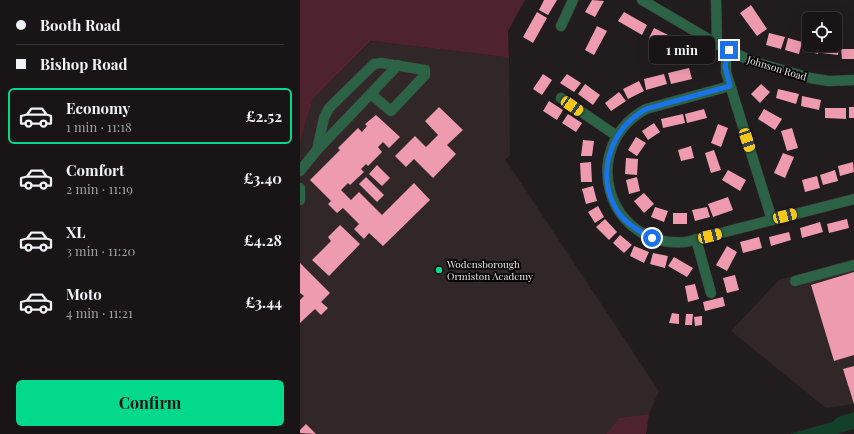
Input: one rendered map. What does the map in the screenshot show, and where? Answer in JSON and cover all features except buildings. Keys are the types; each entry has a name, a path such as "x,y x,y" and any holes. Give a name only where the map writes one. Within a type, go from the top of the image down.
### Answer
{"street":[{"path":"561,26 573,0"},
{"name":"Johnson Road","path":"642,0 718,44 751,61 810,78 829,81 854,80"},
{"path":"716,0 718,44"},
{"path":"729,50 725,66 730,86 772,220"},
{"path":"317,150 324,118 329,108 374,64 381,62 423,69 426,72 391,111 371,94"},
{"path":"300,171 317,150 398,65"},
{"path":"730,86 646,109 636,115 617,136 609,153 607,178 609,192 619,213 628,223 652,238 675,243 854,199"},
{"path":"561,98 617,136"},
{"path":"300,188 300,200"},
{"path":"696,239 711,293"},
{"path":"795,281 854,265"}],"shaded area":[{"path":"300,0 525,0 508,31 509,59 505,57 371,41 313,99 300,142"},
{"name":"Wodensborough Ormiston Academy","path":"372,41 505,57 509,59 510,156 505,159 659,391 649,414 619,418 606,434 300,434 300,142 313,99"},
{"path":"854,259 854,404 826,408 731,331 779,280"},
{"path":"854,412 854,429 837,434 790,434 832,422 838,417"},
{"path":"649,414 646,434 606,434 619,418"}],"place":[{"name":"Wodensborough Ormiston Academy","path":"439,270"}],"route":[{"path":"652,238 628,223 619,213 613,202 609,192 607,178 609,153 617,136 626,124 646,109 730,86 725,66 729,50"}]}
